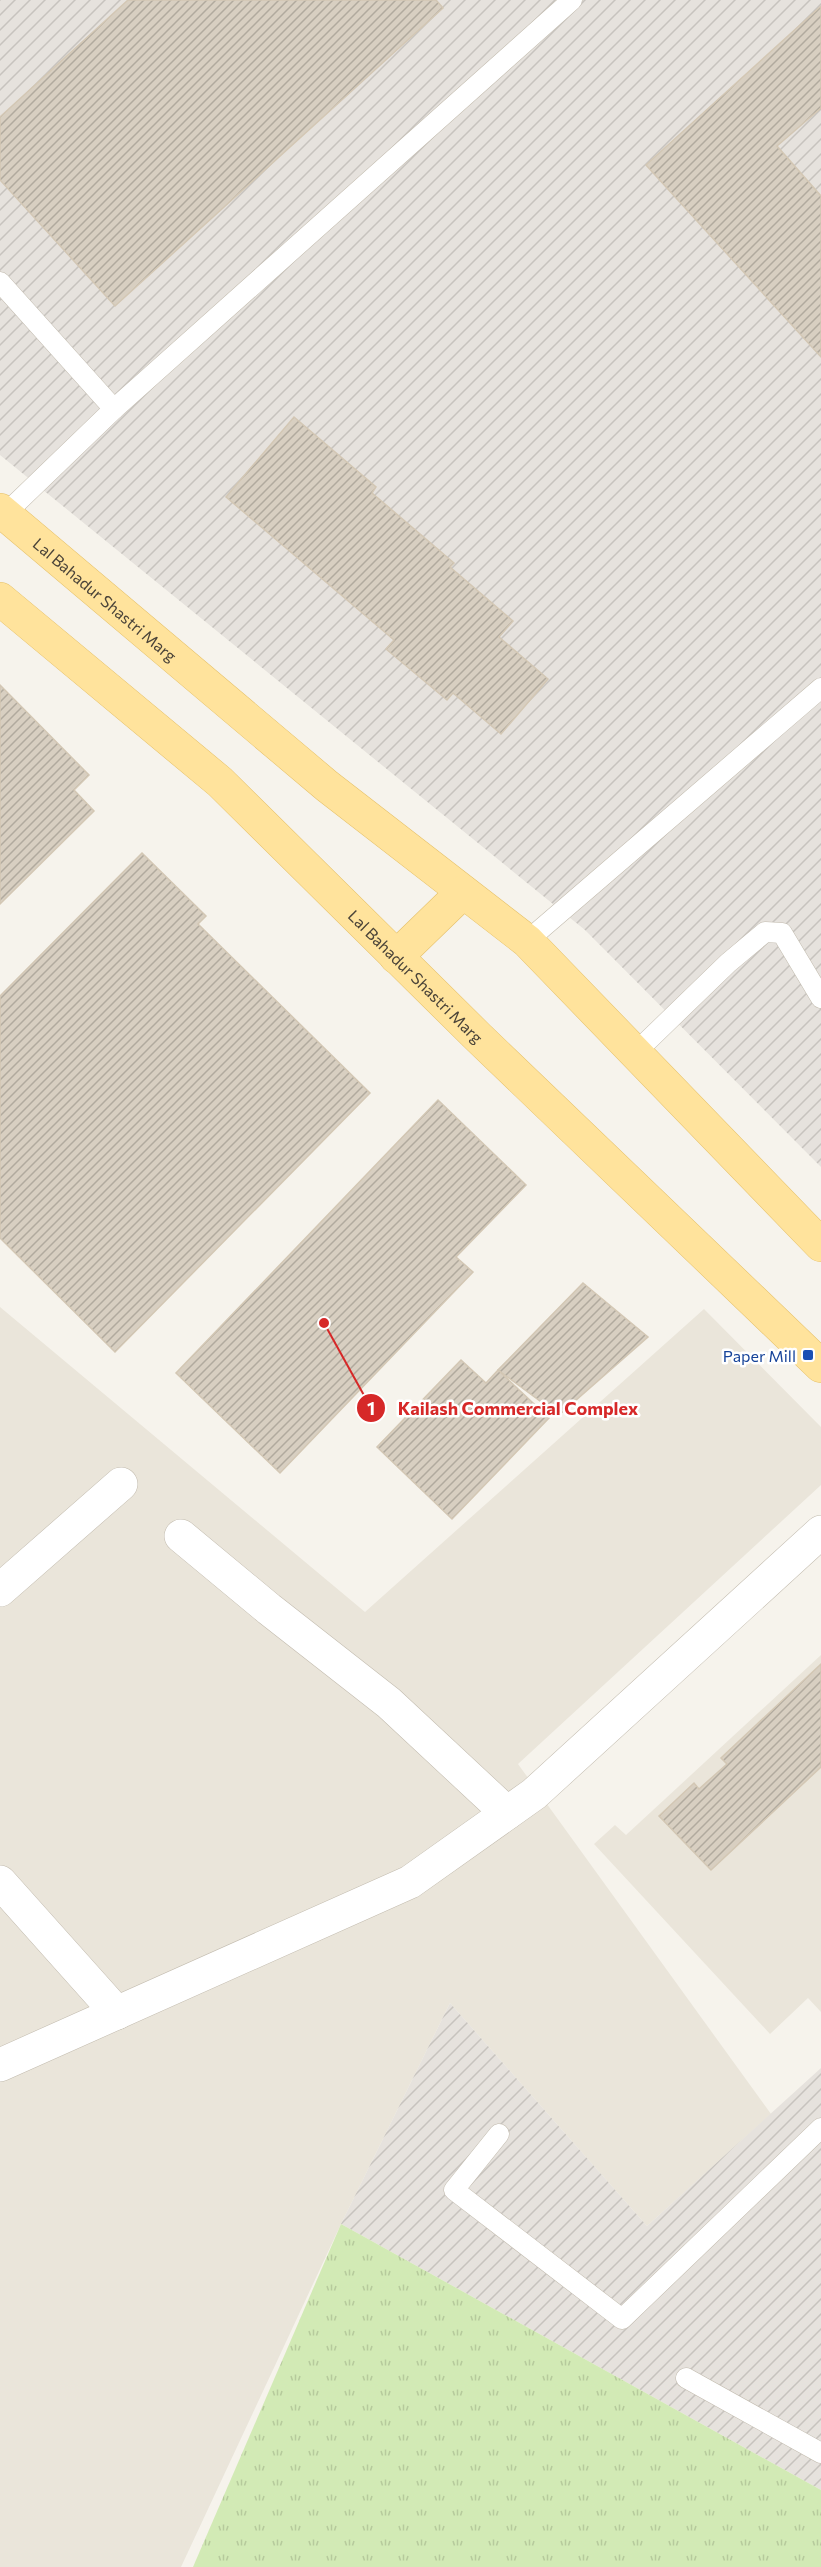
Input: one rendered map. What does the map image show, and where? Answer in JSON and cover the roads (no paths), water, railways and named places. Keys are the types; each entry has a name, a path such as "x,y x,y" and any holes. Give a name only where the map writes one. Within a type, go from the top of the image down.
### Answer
{"main road":[{"name":"Lal Bahadur Shastri Marg","path":"2,512 327,786 527,941 821,1244"},
{"name":"Lal Bahadur Shastri Marg","path":"2,605 220,782 396,957 821,1366"},
{"path":"396,957 463,892"}],"street":[{"path":"0,1590 121,1484"},
{"path":"0,2065 410,1882 534,1794 821,1532"},
{"path":"181,1536 388,1703 507,1813"},
{"path":"0,1882 117,2013"}],"lane":[{"path":"2,512 572,0"},
{"path":"0,282 114,409"},
{"path":"527,941 821,688"},
{"path":"635,1053 728,963 765,932 782,933 821,998"},
{"path":"499,2134 454,2190 622,2319 821,2128"},
{"path":"686,2378 821,2453"}],"place":[{"name":"Kailash Commercial Complex","path":"324,1323"},
{"name":"Paper Mill","path":"808,1355"}]}
